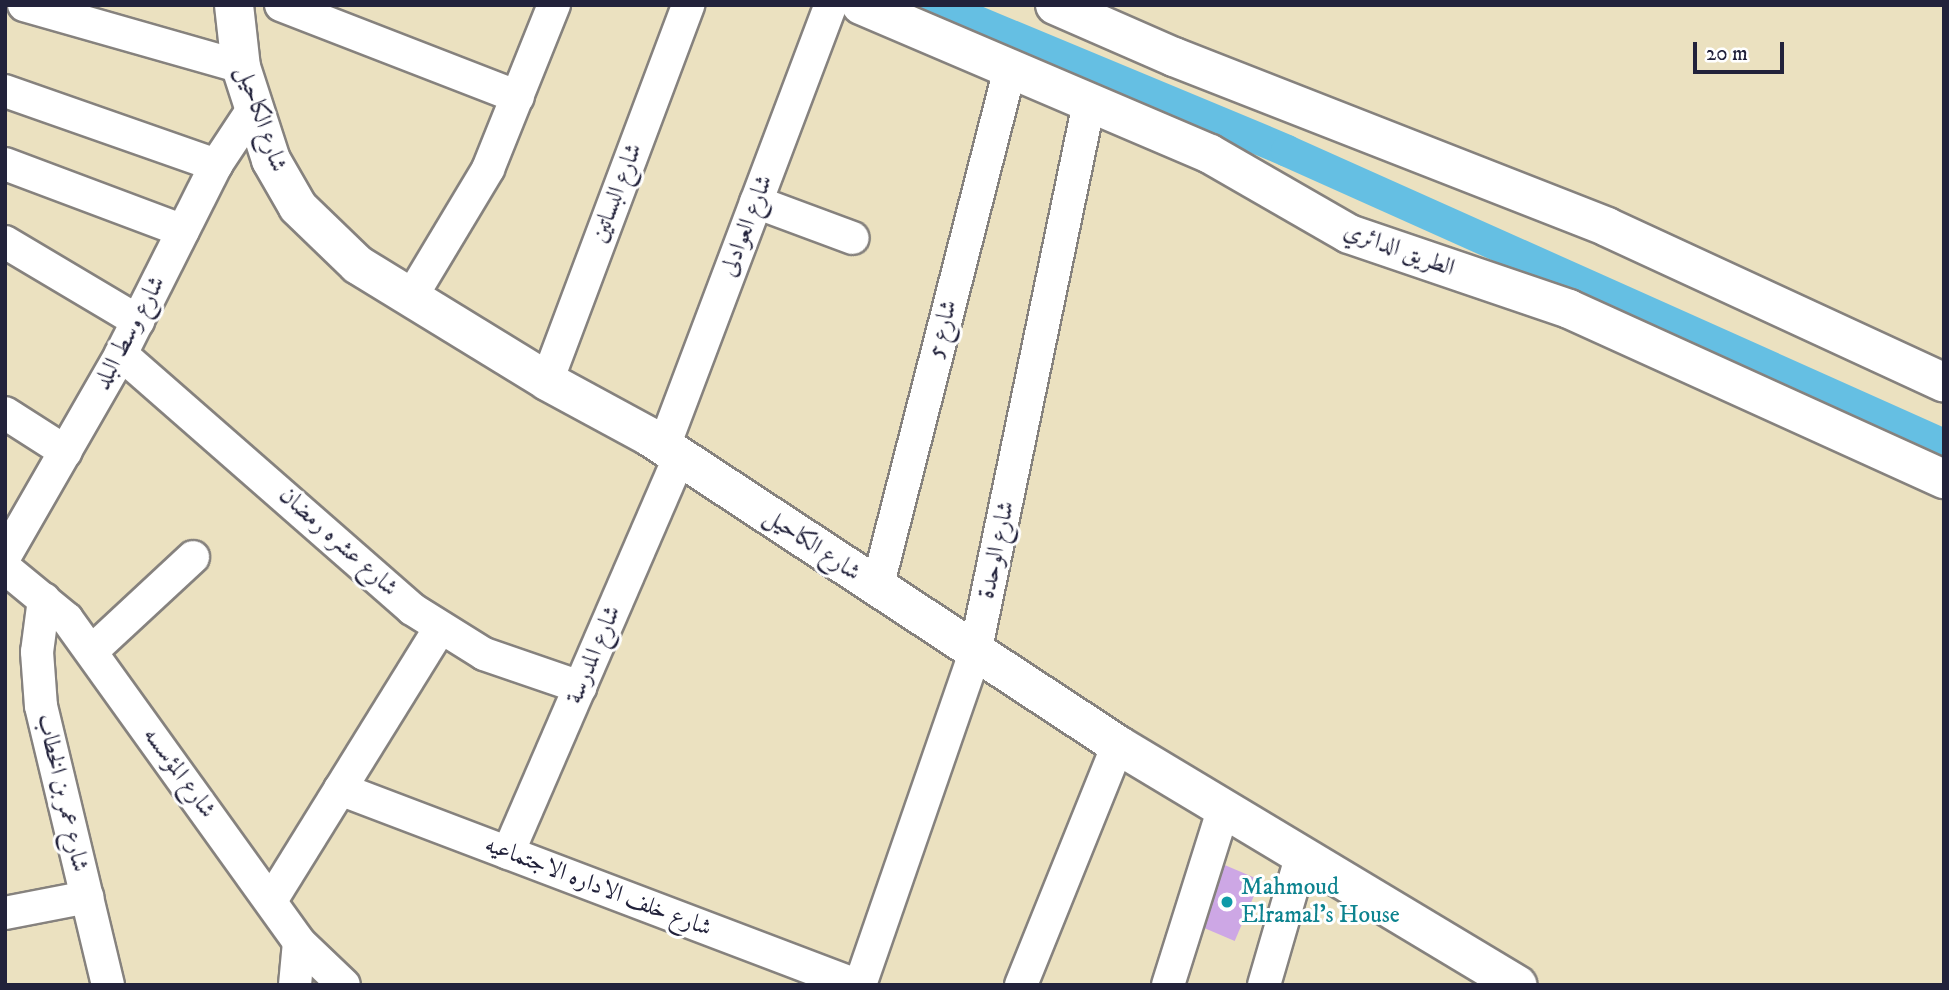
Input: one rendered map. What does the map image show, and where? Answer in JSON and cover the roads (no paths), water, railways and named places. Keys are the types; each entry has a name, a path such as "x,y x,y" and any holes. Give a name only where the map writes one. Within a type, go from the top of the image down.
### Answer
{"street":[{"path":"24,5 241,66"},
{"name":"شارع الكاحيل","path":"234,5 241,66 271,160 307,217 342,253 410,299 547,381 672,451 1118,745 1517,985"},
{"path":"281,5 518,97"},
{"path":"410,299 488,169 554,5"},
{"name":"شارع البساتين","path":"547,381 688,5"},
{"name":"شارع العوادلى","path":"672,451 756,202 831,5"},
{"name":"الطريق الدائري","path":"861,5 1210,154 1349,234 1569,309 1944,480"},
{"path":"1055,5 1174,57 1607,227 1944,383"},
{"name":"شارع 5","path":"877,588 1010,69"},
{"path":"5,91 216,165"},
{"name":"شارع الوحدة","path":"858,985 975,653 1089,103"},
{"name":"شارع وسط البلد","path":"5,556 121,354 216,165 253,108"},
{"path":"5,164 183,231"},
{"path":"756,202 853,238"},
{"path":"5,242 138,321"},
{"name":"شارع عشره رمضان","path":"121,354 284,492 390,590 440,628 484,654 580,687"},
{"path":"5,413 66,452"},
{"name":"شارع المدرسة","path":"508,853 580,687 672,451"},
{"path":"92,651 193,557"},
{"name":"شارع المؤسسه","path":"5,568 44,599 92,651 272,899 299,942 344,985"},
{"name":"شارع عمر بن الخطاب","path":"44,599 37,652 41,706 108,985"},
{"path":"272,899 440,628"},
{"path":"1021,985 1118,745"},
{"name":"شارع خلف الاداره الاجتماعيه","path":"341,789 858,985"},
{"path":"1168,985 1224,807"},
{"path":"1264,985 1302,854"},
{"path":"5,913 87,897"},
{"path":"295,985 299,942"}],"waterway":[{"path":"937,5 1287,151 1944,445"}],"place":[{"name":"Mahmoud Elramal's House","path":"1227,902"}]}
